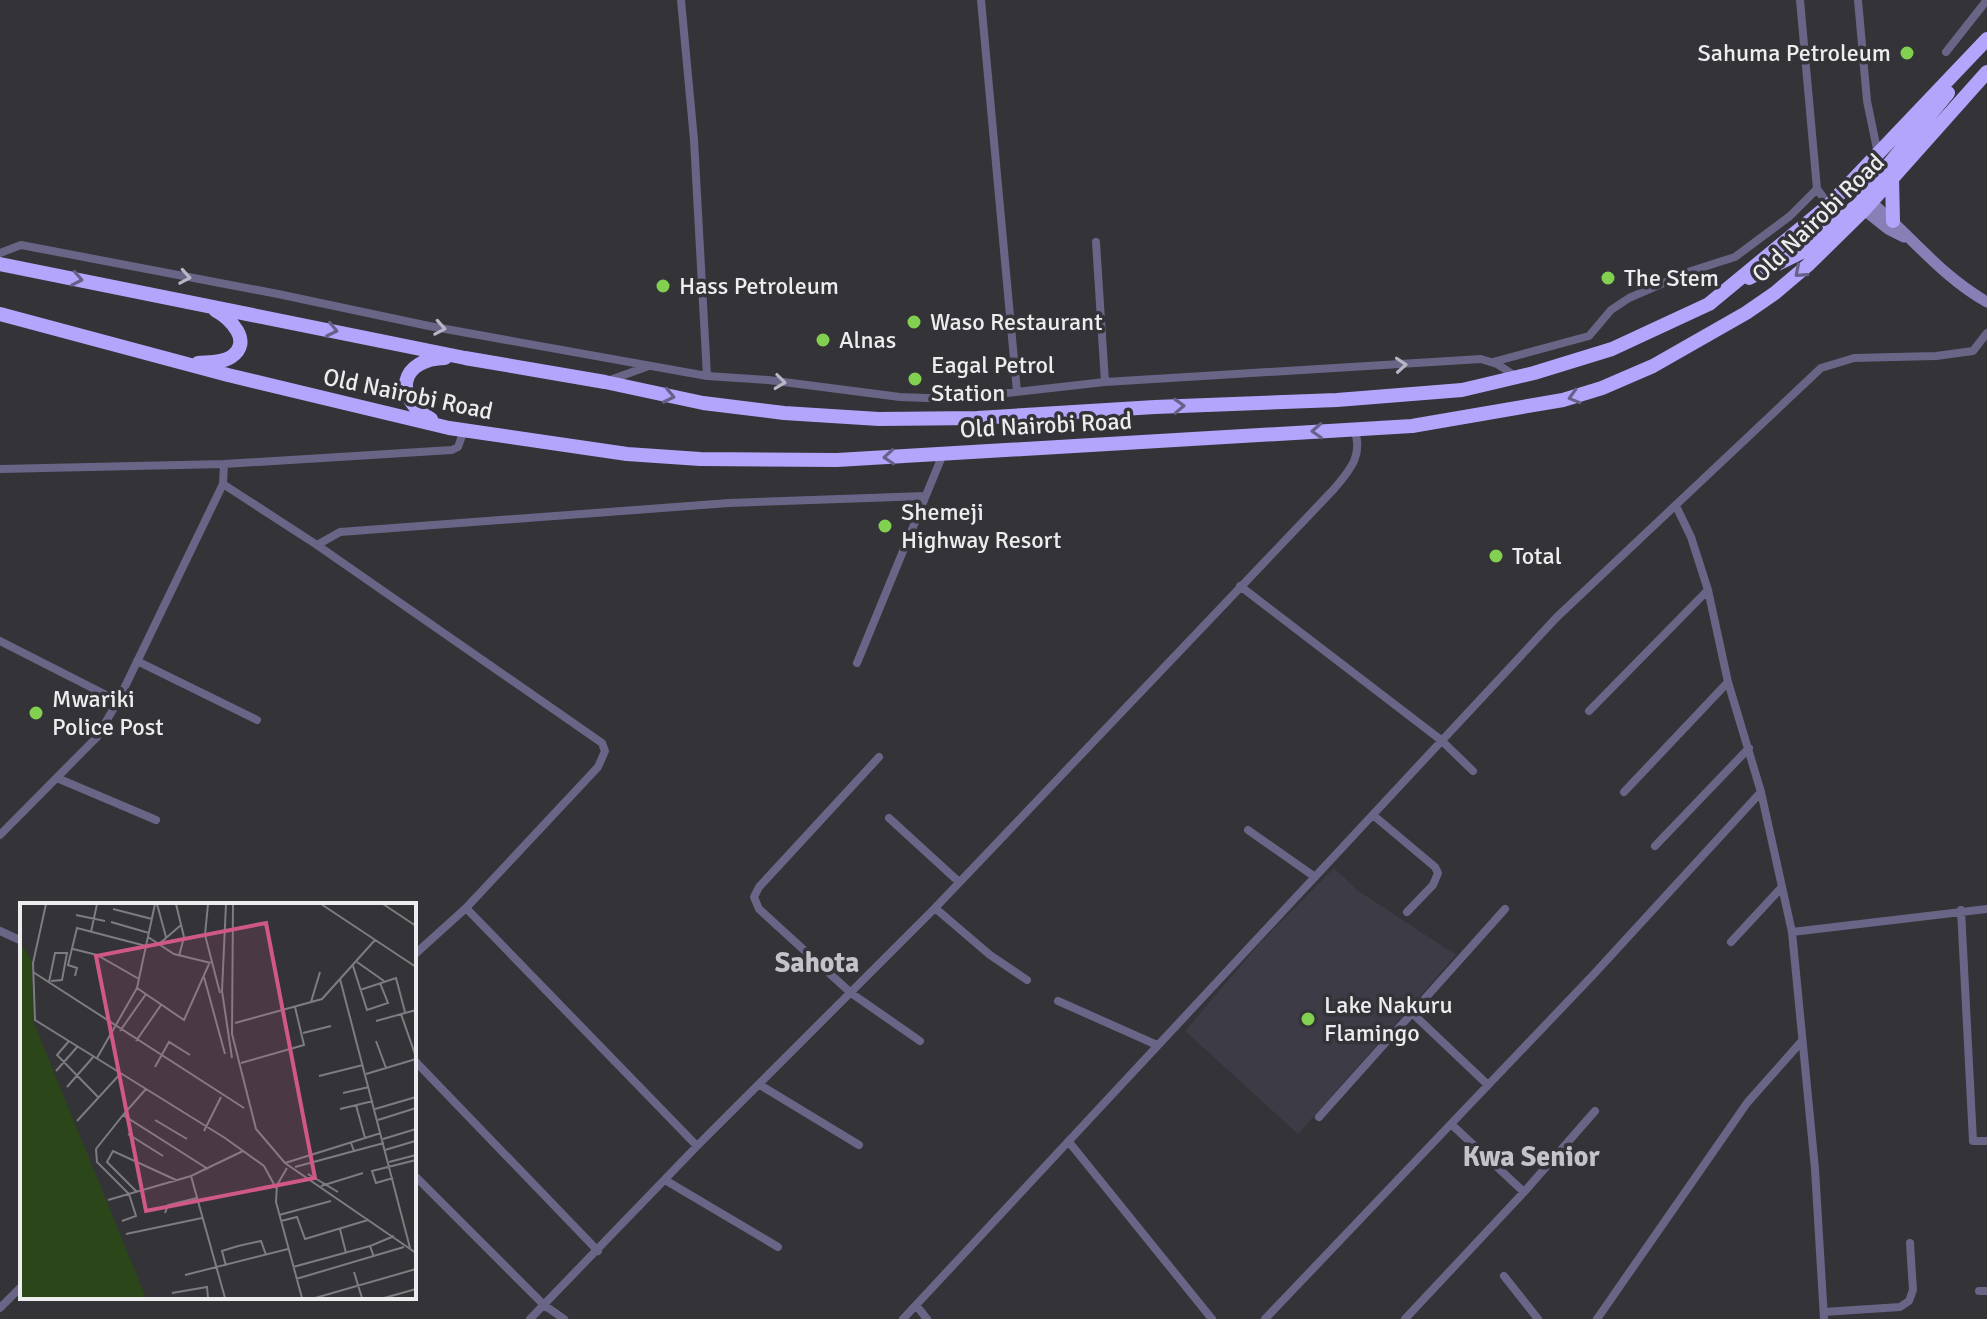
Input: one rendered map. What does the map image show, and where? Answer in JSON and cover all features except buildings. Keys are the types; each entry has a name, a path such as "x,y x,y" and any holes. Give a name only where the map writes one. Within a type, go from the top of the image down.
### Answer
{"highway":[{"name":"Old Nairobi Road","path":"0,264 465,358 605,382 703,403 784,413 879,419 949,419 1462,390 1612,349 1709,304 1829,205 1985,40"},
{"path":"1734,283 1802,252 1866,204 1871,186 1946,94 1985,40"},
{"name":"Old Nairobi Road","path":"0,314 457,429 627,454 700,459 837,460 1412,426 1563,400 1602,388 1653,366 1717,329 1775,293 1892,178 1987,72"},
{"path":"1892,178 1893,221"},
{"path":"187,363 229,358 239,344 239,332 234,323 196,302"},
{"path":"1709,304 1722,312 1723,321 1717,329"},
{"path":"457,429 413,408 406,395 406,383 419,363 427,359 465,358"}],"street":[{"path":"681,0 700,229 707,376"},
{"path":"981,0 1017,392"},
{"path":"1800,0 1817,189 1829,205"},
{"path":"1858,0 1867,101 1878,154"},
{"path":"1946,52 1987,0"},
{"path":"1807,57 1863,52"},
{"path":"1492,363 1589,336 1611,310 1629,298 1691,271 1735,257 1790,216 1817,189"},
{"path":"1866,204 1893,221 1909,240 1956,282 1987,302"},
{"path":"1866,204 1888,229 1909,240"},
{"path":"1096,242 1105,382"},
{"path":"2,249 21,245 429,326 707,376 768,380 900,397 953,399 1105,382 1481,359 1517,377"},
{"path":"903,1319 1557,617 1821,368 1854,358 1936,356 1973,351 1987,333"},
{"path":"605,382 649,366"},
{"path":"0,469 224,464 452,450 458,447 457,429"},
{"path":"530,1319 697,1146 935,908 1354,466 1359,440 1354,429"},
{"path":"857,663 943,454"},
{"path":"0,835 97,737 118,701 223,484 224,464"},
{"path":"223,484 317,545 602,743 605,751 598,767 466,908 416,953"},
{"path":"317,545 340,532 729,503 925,496"},
{"path":"1676,506 1691,537 1708,590 1728,682 1761,792 1792,932 1815,1169 1824,1316 1900,1307 1909,1301 1913,1290 1910,1243"},
{"path":"1240,586 1441,740 1473,771"},
{"path":"1589,711 1708,590"},
{"path":"0,641 118,701"},
{"path":"137,661 257,720"},
{"path":"1624,792 1728,682"},
{"path":"1655,846 1749,748"},
{"path":"879,757 759,887 754,897 759,909 851,993 920,1041"},
{"path":"57,778 156,820"},
{"path":"1265,1319 1761,792"},
{"path":"1373,815 1435,867 1438,873 1433,885 1407,912"},
{"path":"889,818 959,882"},
{"path":"1248,830 1315,877"},
{"path":"1731,942 1781,888"},
{"path":"466,908 697,1146"},
{"path":"935,908 990,955 1027,980"},
{"path":"1319,1117 1505,909"},
{"path":"1792,932 1987,909"},
{"path":"1961,910 1973,1141 1987,1141"},
{"path":"0,931 20,940"},
{"path":"1058,1001 1157,1045"},
{"path":"1411,1012 1488,1085"},
{"path":"1597,1319 1747,1103 1801,1042"},
{"path":"416,1062 598,1251"},
{"path":"760,1085 859,1145"},
{"path":"1405,1319 1595,1111"},
{"path":"1451,1124 1524,1192"},
{"path":"1069,1142 1212,1319"},
{"path":"416,1177 544,1305 564,1319"},
{"path":"665,1180 778,1247"},
{"path":"1504,1276 1538,1319"},
{"path":"0,1308 20,1288"},
{"path":"916,1305 927,1319"}],"shaded area":[{"path":"1334,868 1357,890 1456,955 1298,1134 1185,1031 1260,943"}],"place":[{"name":"Sahuma Petroleum","path":"1907,53"},
{"name":"The Stem","path":"1608,278"},
{"name":"Hass Petroleum","path":"663,286"},
{"name":"Waso Restaurant","path":"914,322"},
{"name":"Alnas","path":"823,340"},
{"name":"Eagal Petrol Station","path":"915,379"},
{"name":"Shemeji Highway Resort","path":"885,526"},
{"name":"Total","path":"1496,556"},
{"name":"Mwariki Police Post","path":"36,713"},
{"name":"Lake Nakuru Flamingo","path":"1308,1019"}],"district":[{"name":"Sahota","path":"817,963"},
{"name":"Kwa Senior","path":"1531,1157"}]}
